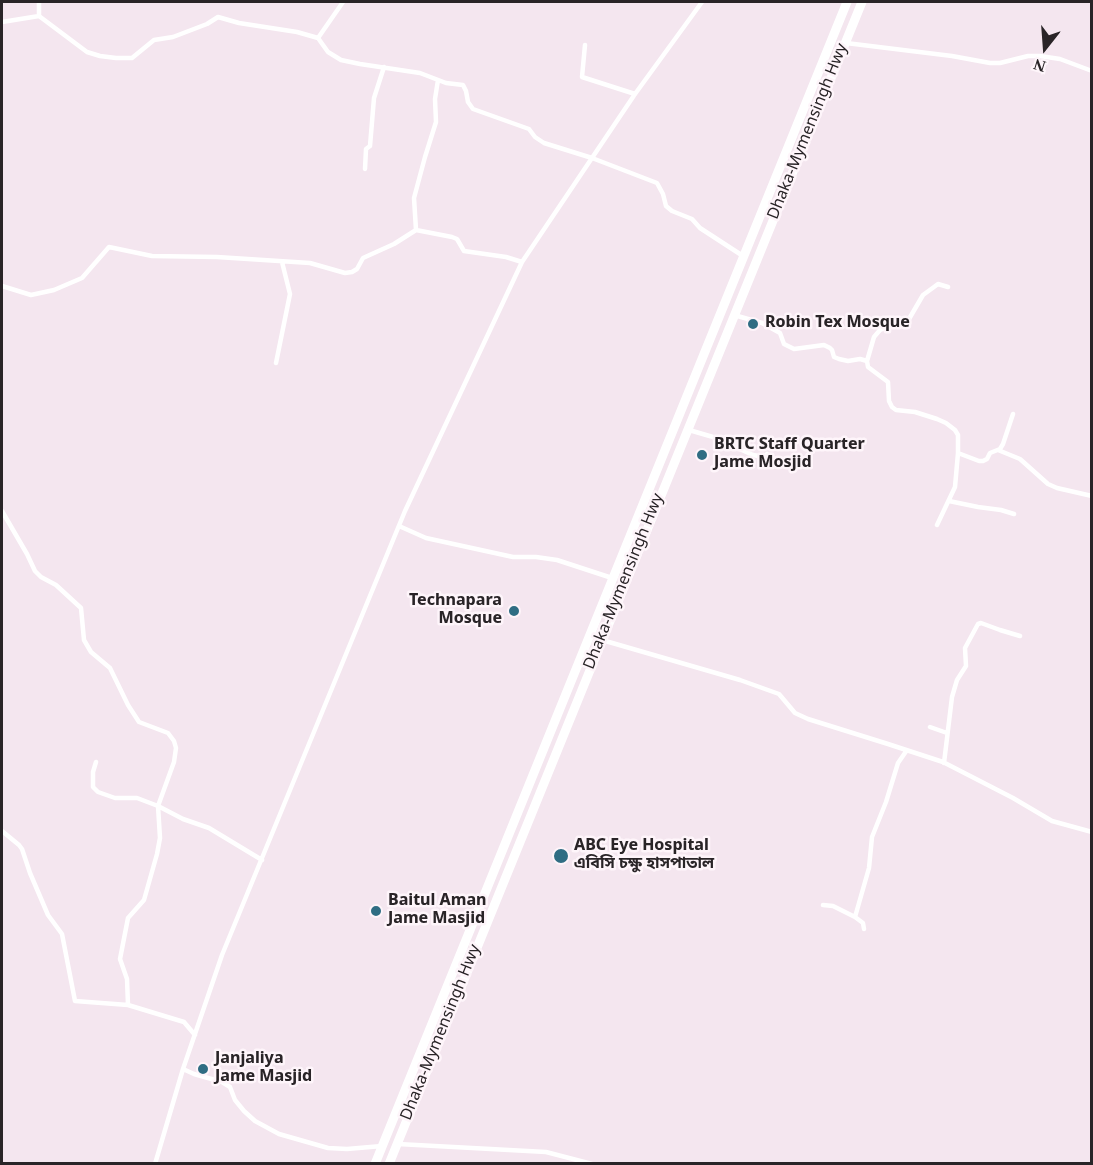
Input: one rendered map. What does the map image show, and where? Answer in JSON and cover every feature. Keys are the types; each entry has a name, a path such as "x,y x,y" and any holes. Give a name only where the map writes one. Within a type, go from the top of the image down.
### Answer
{"highway":[{"name":"Dhaka-Mymensingh Hwy","path":"375,1164 847,2"},
{"name":"Dhaka-Mymensingh Hwy","path":"388,1164 862,2"}],"street":[{"path":"39,2 39,16"},
{"path":"318,38 343,2"},
{"path":"155,1164 183,1069 222,955 399,526 522,262 635,94 702,2"},
{"path":"2,22 39,16 87,52 116,58 132,58 154,40 173,37 207,24 218,17 318,38 328,52 341,60 420,73 438,80 463,85 468,102 473,109 529,129 544,143 592,158 657,183 666,206 692,219 700,228 743,256"},
{"path":"846,43 990,63 1040,56 1060,59 1092,71"},
{"path":"585,45 582,77 635,94"},
{"path":"365,169 366,148 370,146 374,98 384,67"},
{"path":"416,230 414,198 436,122 435,99 438,80"},
{"path":"2,286 31,295 54,290 82,278 109,247 152,256 310,262 345,273 357,269 363,258 394,244 416,230 457,239 464,251 506,257 522,262"},
{"path":"276,363 290,294 282,262"},
{"path":"937,525 955,487 958,453 956,430 946,423 892,407 889,401 888,382 868,367 867,361 874,337 880,330 909,319 923,295 934,286 938,284 948,287"},
{"path":"734,315 762,323 780,333 784,344 794,349 824,345 832,350 834,357 839,359 867,361"},
{"path":"958,453 983,461 987,459 990,453 998,450 1003,444 1013,414"},
{"path":"688,430 713,437 753,455 764,457 767,454"},
{"path":"998,450 1020,459 1048,484 1092,496"},
{"path":"949,501 1014,514"},
{"path":"2,511 35,571 56,585 81,608 84,640 91,652 110,668 139,722 168,733 176,748 174,762 158,806 160,838 157,854 144,900 128,918 120,959 127,979 129,1005"},
{"path":"399,526 426,537 513,557 557,560 612,578"},
{"path":"944,763 954,688 966,666 965,648 978,624 1020,636"},
{"path":"602,640 779,694 795,713 808,719 944,763 1013,798 1052,821 1092,832"},
{"path":"930,727 947,733"},
{"path":"855,916 869,868 872,837 898,764 907,750"},
{"path":"96,762 93,772 93,788 98,792 115,798 137,798 158,806 183,819 209,828 262,860"},
{"path":"2,831 22,849 48,915 62,934 75,1001 129,1005 184,1022 195,1035"},
{"path":"823,905 833,906 855,916 864,924 864,929"},
{"path":"183,1069 222,1082 230,1087 235,1100 244,1111 279,1134 328,1148 382,1146"},
{"path":"396,1144 546,1152 592,1164"}],"place":[{"name":"Robin Tex Mosque","path":"753,324"},
{"name":"BRTC Staff Quarter Jame Mosjid","path":"702,455"},
{"name":"Technapara Mosque","path":"514,611"},
{"name":"ABC Eye Hospital এবিসি চক্ষু হাসপাতাল","path":"561,856"},
{"name":"Baitul Aman Jame Masjid","path":"376,911"},
{"name":"Janjaliya Jame Masjid","path":"203,1069"}]}
